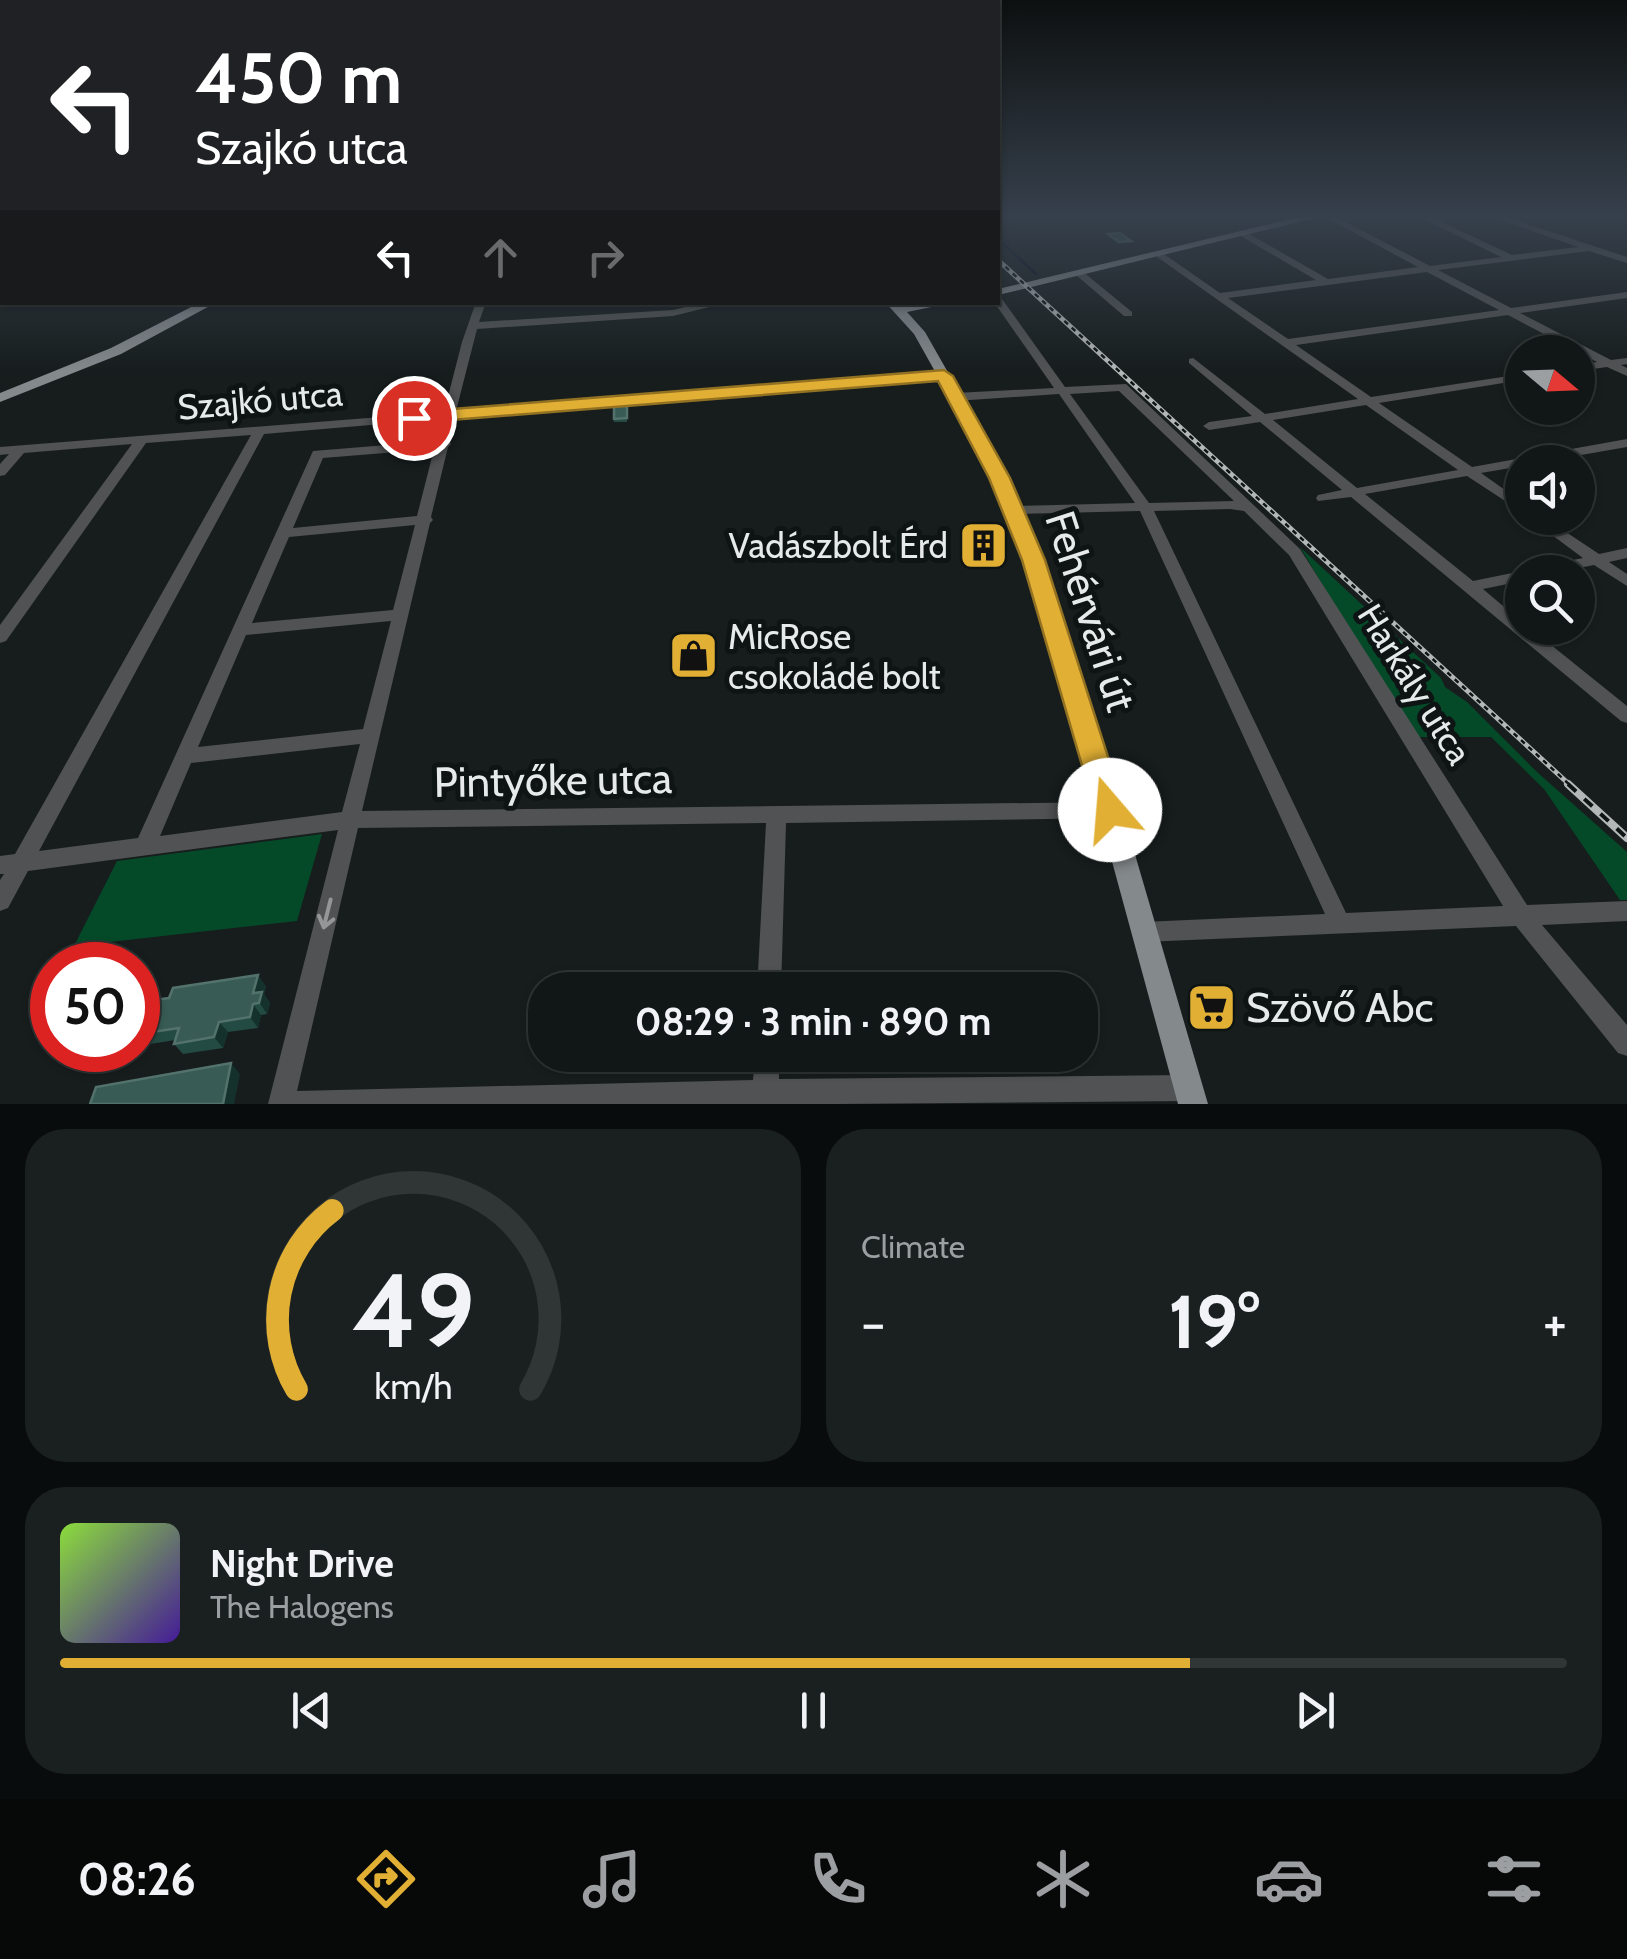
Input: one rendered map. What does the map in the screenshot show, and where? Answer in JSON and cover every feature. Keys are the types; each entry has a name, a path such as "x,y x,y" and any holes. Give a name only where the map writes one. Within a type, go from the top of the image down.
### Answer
{"main road":[{"path":"1000,292 1094,269"},
{"path":"0,398 116,352 205,305"},
{"name":"Fehérvári út","path":"907,306 1014,510 1034,560 1191,1096"}],"street":[{"path":"1179,269 1505,496"},
{"path":"1303,269 1326,282"},
{"path":"1428,269 1627,373"},
{"path":"1218,296 1432,269"},
{"path":"1079,272 1128,314"},
{"path":"1286,343 1627,295"},
{"path":"1000,304 1145,508 1340,922"},
{"path":"480,305 282,1104 1191,1096"},
{"path":"473,326 673,313 710,305"},
{"path":"1193,361 1624,710"},
{"path":"1595,366 1627,361"},
{"name":"Szajkó utca","path":"0,451 944,376"},
{"path":"1209,426 1505,380"},
{"name":"Harkály utca","path":"1062,390 1117,386 1126,390 1295,552 1522,917 1627,1044"},
{"path":"955,397 1062,390"},
{"path":"0,902 10,864 260,430"},
{"path":"0,636 142,440"},
{"path":"1323,498 1627,443"},
{"path":"146,846 318,454 446,444"},
{"path":"0,472 20,450"},
{"path":"1014,510 1250,508"},
{"path":"284,532 426,520"},
{"path":"1560,535 1627,581"},
{"path":"1596,560 1627,553"},
{"path":"1470,587 1505,580"},
{"path":"240,630 400,616"},
{"path":"186,756 372,735"},
{"name":"Pintyőke utca","path":"10,864 350,820 1110,810"},
{"path":"771,972 776,814"},
{"path":"1142,932 1627,911"},
{"path":"765,1098 766,1072"}],"green space":[{"path":"1300,547 1441,678 1445,687 1467,702 1537,772 1627,852 1627,900 1620,900 1544,789 1491,737 1413,737"},
{"path":"322,834 297,921 110,942 76,942 117,861"}],"building":[{"path":"627,405 627,418 614,419 614,406"},
{"path":"978,524 997,525 1002,543 982,543"},
{"path":"258,975 253,993 262,992 250,1017 219,1022 214,1037 174,1044 179,1028 160,1031 160,999 169,998 173,988"},
{"path":"231,1063 223,1104 90,1104 96,1087"}],"waterway":[{"path":"1030,269 1036,274"}],"railway":[{"path":"1007,269 1571,786"},
{"path":"1568,784 1627,838"}],"place":[{"name":"Vadászbolt Érd","path":"983,545"},
{"name":"MicRose csokoládé bolt","path":"693,656"},
{"name":"Szövő Abc","path":"1211,1007"}],"route":[{"path":"414,418 944,376 1000,478 1034,560 1110,810"}]}
